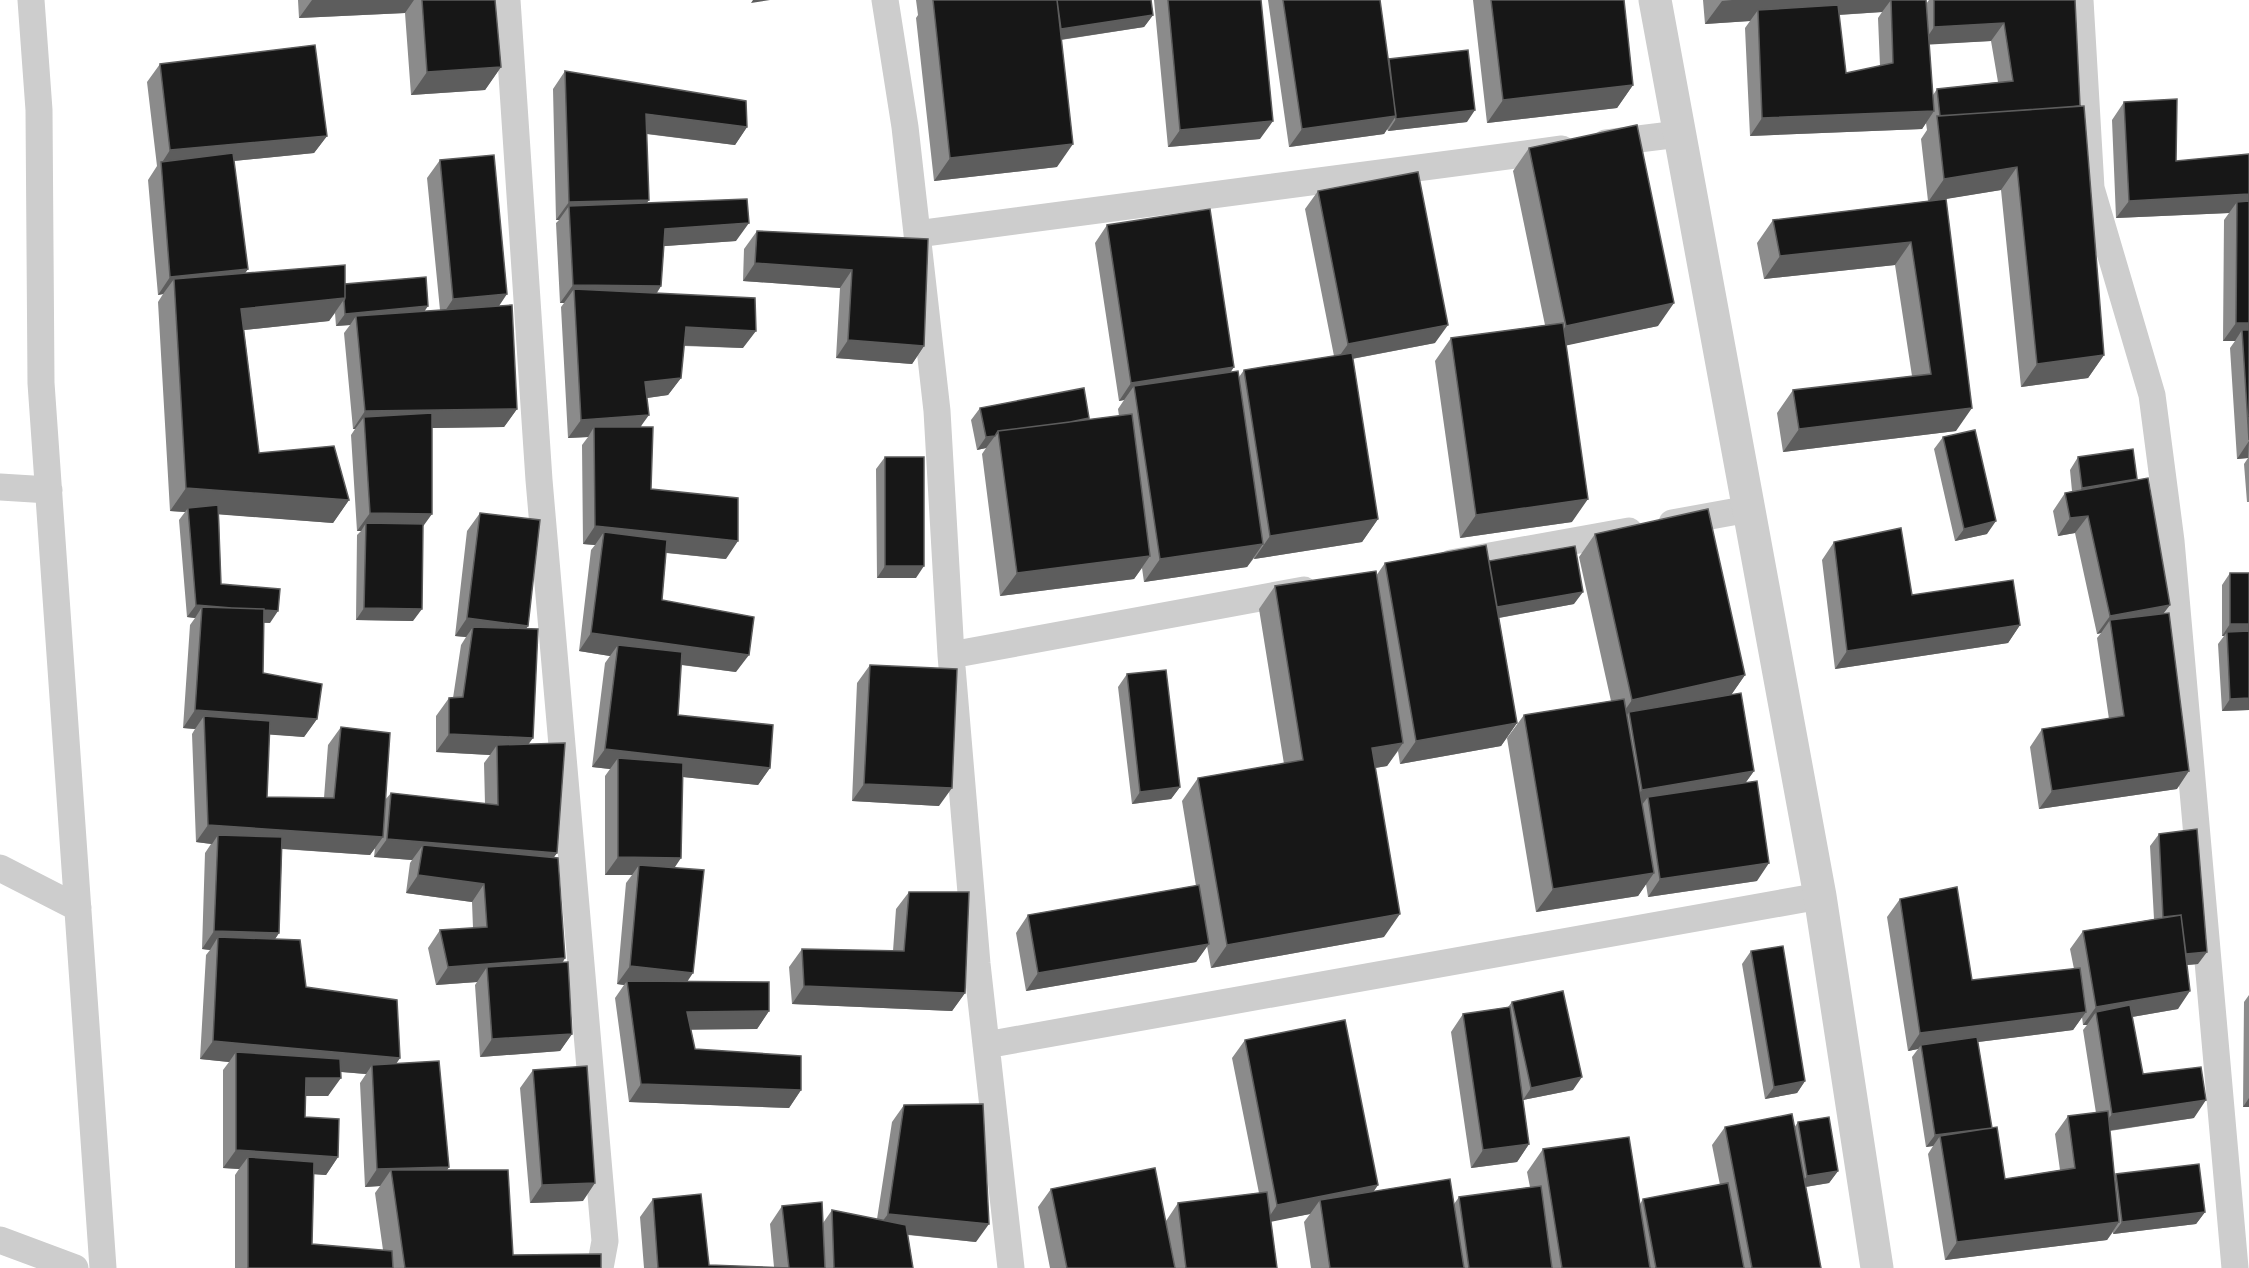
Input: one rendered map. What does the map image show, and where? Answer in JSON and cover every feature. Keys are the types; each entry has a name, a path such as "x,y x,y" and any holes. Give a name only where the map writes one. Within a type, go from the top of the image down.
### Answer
{"street":[{"path":"31,0 39,110 41,383 103,1268"},
{"path":"507,0 540,492 605,1241 600,1268"},
{"path":"885,0 905,127 937,411 951,655 977,964 1011,1268"},
{"path":"1655,0 1820,896 1876,1268"},
{"path":"2080,0 2091,188 2152,395 2171,541 2235,1268"},
{"path":"917,234 1679,134"},
{"path":"0,487 49,490"},
{"path":"1432,567 1749,508"},
{"path":"951,655 1326,586"},
{"path":"0,868 78,908"},
{"path":"986,1045 1820,896"},
{"path":"0,1240 75,1268"}],"building":[{"path":"422,0 495,0 501,67 427,72"},
{"path":"933,0 1057,0 1073,144 950,158"},
{"path":"1057,0 1151,0 1153,15 1061,29"},
{"path":"1168,0 1261,0 1273,121 1180,130"},
{"path":"1283,0 1380,0 1396,116 1302,129"},
{"path":"1491,0 1624,0 1633,85 1503,100"},
{"path":"1891,0 1926,0 1934,111 1762,118 1758,10 1838,5 1846,73 1893,63"},
{"path":"1934,0 2075,0 2080,106 1940,116 1937,89 2013,81 2004,23 1934,27"},
{"path":"315,45 327,136 170,150 160,64"},
{"path":"1468,50 1475,110 1396,119 1389,59"},
{"path":"565,71 746,101 747,127 646,114 649,200 569,202"},
{"path":"2177,99 2176,161 2249,154 2249,194 2129,201 2124,102"},
{"path":"2084,106 2104,355 2037,364 2017,167 1944,179 1937,116"},
{"path":"1637,125 1674,303 1566,326 1529,148"},
{"path":"233,153 248,269 170,277 161,162"},
{"path":"494,155 507,294 453,299 440,160"},
{"path":"1418,172 1448,325 1348,344 1318,191"},
{"path":"747,199 749,223 665,229 661,286 573,285 569,206"},
{"path":"1946,199 1972,408 1799,429 1793,390 1931,374 1911,242 1780,256 1773,220"},
{"path":"2249,201 2249,323 2236,323 2237,202"},
{"path":"1210,209 1234,367 1131,383 1107,225"},
{"path":"757,231 928,239 924,346 848,340 852,270 755,263"},
{"path":"345,265 345,298 241,309 259,453 334,446 349,500 186,488 174,279"},
{"path":"426,277 428,306 345,314 345,284"},
{"path":"574,289 755,298 756,331 686,327 681,378 645,382 649,415 581,420"},
{"path":"512,305 517,409 365,411 356,316"},
{"path":"1563,323 1588,499 1476,515 1451,338"},
{"path":"2242,330 2249,330 2249,440"},
{"path":"1352,353 1378,519 1270,536 1244,370"},
{"path":"1238,371 1263,544 1160,559 1134,386"},
{"path":"1084,388 1089,418 998,431 995,436 986,437 980,408"},
{"path":"432,413 432,514 370,513 364,417"},
{"path":"1132,414 1150,556 1017,573 998,431"},
{"path":"594,427 653,427 651,489 738,498 738,541 595,526"},
{"path":"1975,430 1996,521 1964,529 1943,437"},
{"path":"2133,449 2137,479 2082,488 2078,457"},
{"path":"885,457 924,457 924,566 885,566"},
{"path":"2148,478 2170,605 2110,616 2088,516 2070,518 2065,493"},
{"path":"218,505 221,584 280,589 278,611 196,605 188,508"},
{"path":"1708,509 1745,675 1632,700 1595,534"},
{"path":"480,513 540,520 528,626 467,618"},
{"path":"366,523 423,524 422,609 364,608"},
{"path":"1901,528 1912,595 2013,580 2020,625 1847,651 1834,542"},
{"path":"604,532 667,540 662,600 754,617 749,655 591,633"},
{"path":"1486,545 1517,723 1416,741 1385,563"},
{"path":"1575,546 1583,592 1497,607 1489,561"},
{"path":"1376,571 1403,743 1372,748 1400,914 1227,945 1198,778 1303,760 1275,586"},
{"path":"2230,573 2249,573 2249,624 2230,624"},
{"path":"202,607 264,609 263,673 322,684 317,719 195,710"},
{"path":"2169,613 2189,771 2052,791 2042,729 2124,716 2110,620"},
{"path":"473,627 538,629 533,738 449,734 449,698 463,697"},
{"path":"2249,631 2249,698 2230,699 2227,632"},
{"path":"618,645 682,652 678,715 773,725 770,768 605,749"},
{"path":"870,665 957,669 952,788 864,784"},
{"path":"1166,670 1180,787 1140,792 1127,674"},
{"path":"1741,693 1754,771 1642,790 1629,712"},
{"path":"1624,699 1654,873 1553,889 1524,715"},
{"path":"204,716 270,721 267,797 334,798 341,727 390,733 383,837 208,825"},
{"path":"565,743 557,853 387,839 391,793 498,805 497,745"},
{"path":"618,758 683,763 681,858 618,857"},
{"path":"1757,781 1769,863 1660,879 1648,797"},
{"path":"2197,829 2207,952 2186,954 2181,915 2163,917 2159,834"},
{"path":"218,835 282,837 279,933 214,931"},
{"path":"423,845 558,858 565,958 448,967 440,930 487,927 484,884 418,875"},
{"path":"639,865 704,870 693,973 630,966"},
{"path":"1199,885 1209,944 1038,973 1028,915"},
{"path":"1957,887 1972,980 2080,968 2086,1012 1920,1033 1900,899"},
{"path":"909,892 969,892 965,993 804,986 802,949 904,951"},
{"path":"2181,915 2190,991 2096,1007 2083,931"},
{"path":"218,937 300,940 306,987 397,1000 400,1058 213,1041"},
{"path":"1783,946 1805,1081 1774,1087 1751,951"},
{"path":"568,962 572,1034 492,1039 487,967"},
{"path":"627,981 769,982 769,1011 687,1012 695,1049 801,1056 801,1090 641,1084"},
{"path":"1563,991 1582,1077 1531,1088 1512,1002"},
{"path":"2130,1005 2143,1074 2201,1067 2206,1100 2112,1114 2096,1012"},
{"path":"1510,1007 1529,1144 1483,1150 1463,1014"},
{"path":"1345,1020 1378,1185 1277,1205 1245,1040"},
{"path":"1977,1037 1992,1128 1935,1135 1921,1045"},
{"path":"236,1052 340,1059 341,1078 306,1078 305,1117 339,1119 338,1157 236,1150"},
{"path":"439,1061 449,1167 377,1169 372,1065"},
{"path":"587,1066 595,1183 542,1185 533,1070"},
{"path":"983,1104 989,1224 888,1214 904,1105"},
{"path":"2108,1111 2119,1222 1957,1242 1940,1136 1997,1127 2005,1179 2075,1168 2068,1116"},
{"path":"1792,1114 1821,1268 1752,1268 1725,1127"},
{"path":"1829,1117 1838,1171 1807,1176 1798,1122"},
{"path":"1629,1137 1650,1268 1562,1268 1543,1149"},
{"path":"248,1157 314,1162 312,1244 392,1251 393,1268 248,1268"},
{"path":"2199,1164 2205,1212 2122,1222 2116,1174"},
{"path":"1155,1168 1175,1268 1067,1268 1051,1189"},
{"path":"391,1170 508,1170 513,1255 601,1254 601,1268 405,1268"},
{"path":"1450,1179 1464,1268 1330,1268 1320,1200"},
{"path":"1728,1183 1744,1268 1656,1268 1643,1199"},
{"path":"1541,1186 1552,1268 1469,1268 1459,1197"},
{"path":"1267,1192 1277,1268 1186,1268 1178,1203"},
{"path":"701,1194 709,1265 789,1268 658,1268 653,1199"},
{"path":"822,1202 825,1268 789,1268 782,1206"},
{"path":"832,1210 906,1225 913,1268 834,1268"}]}
